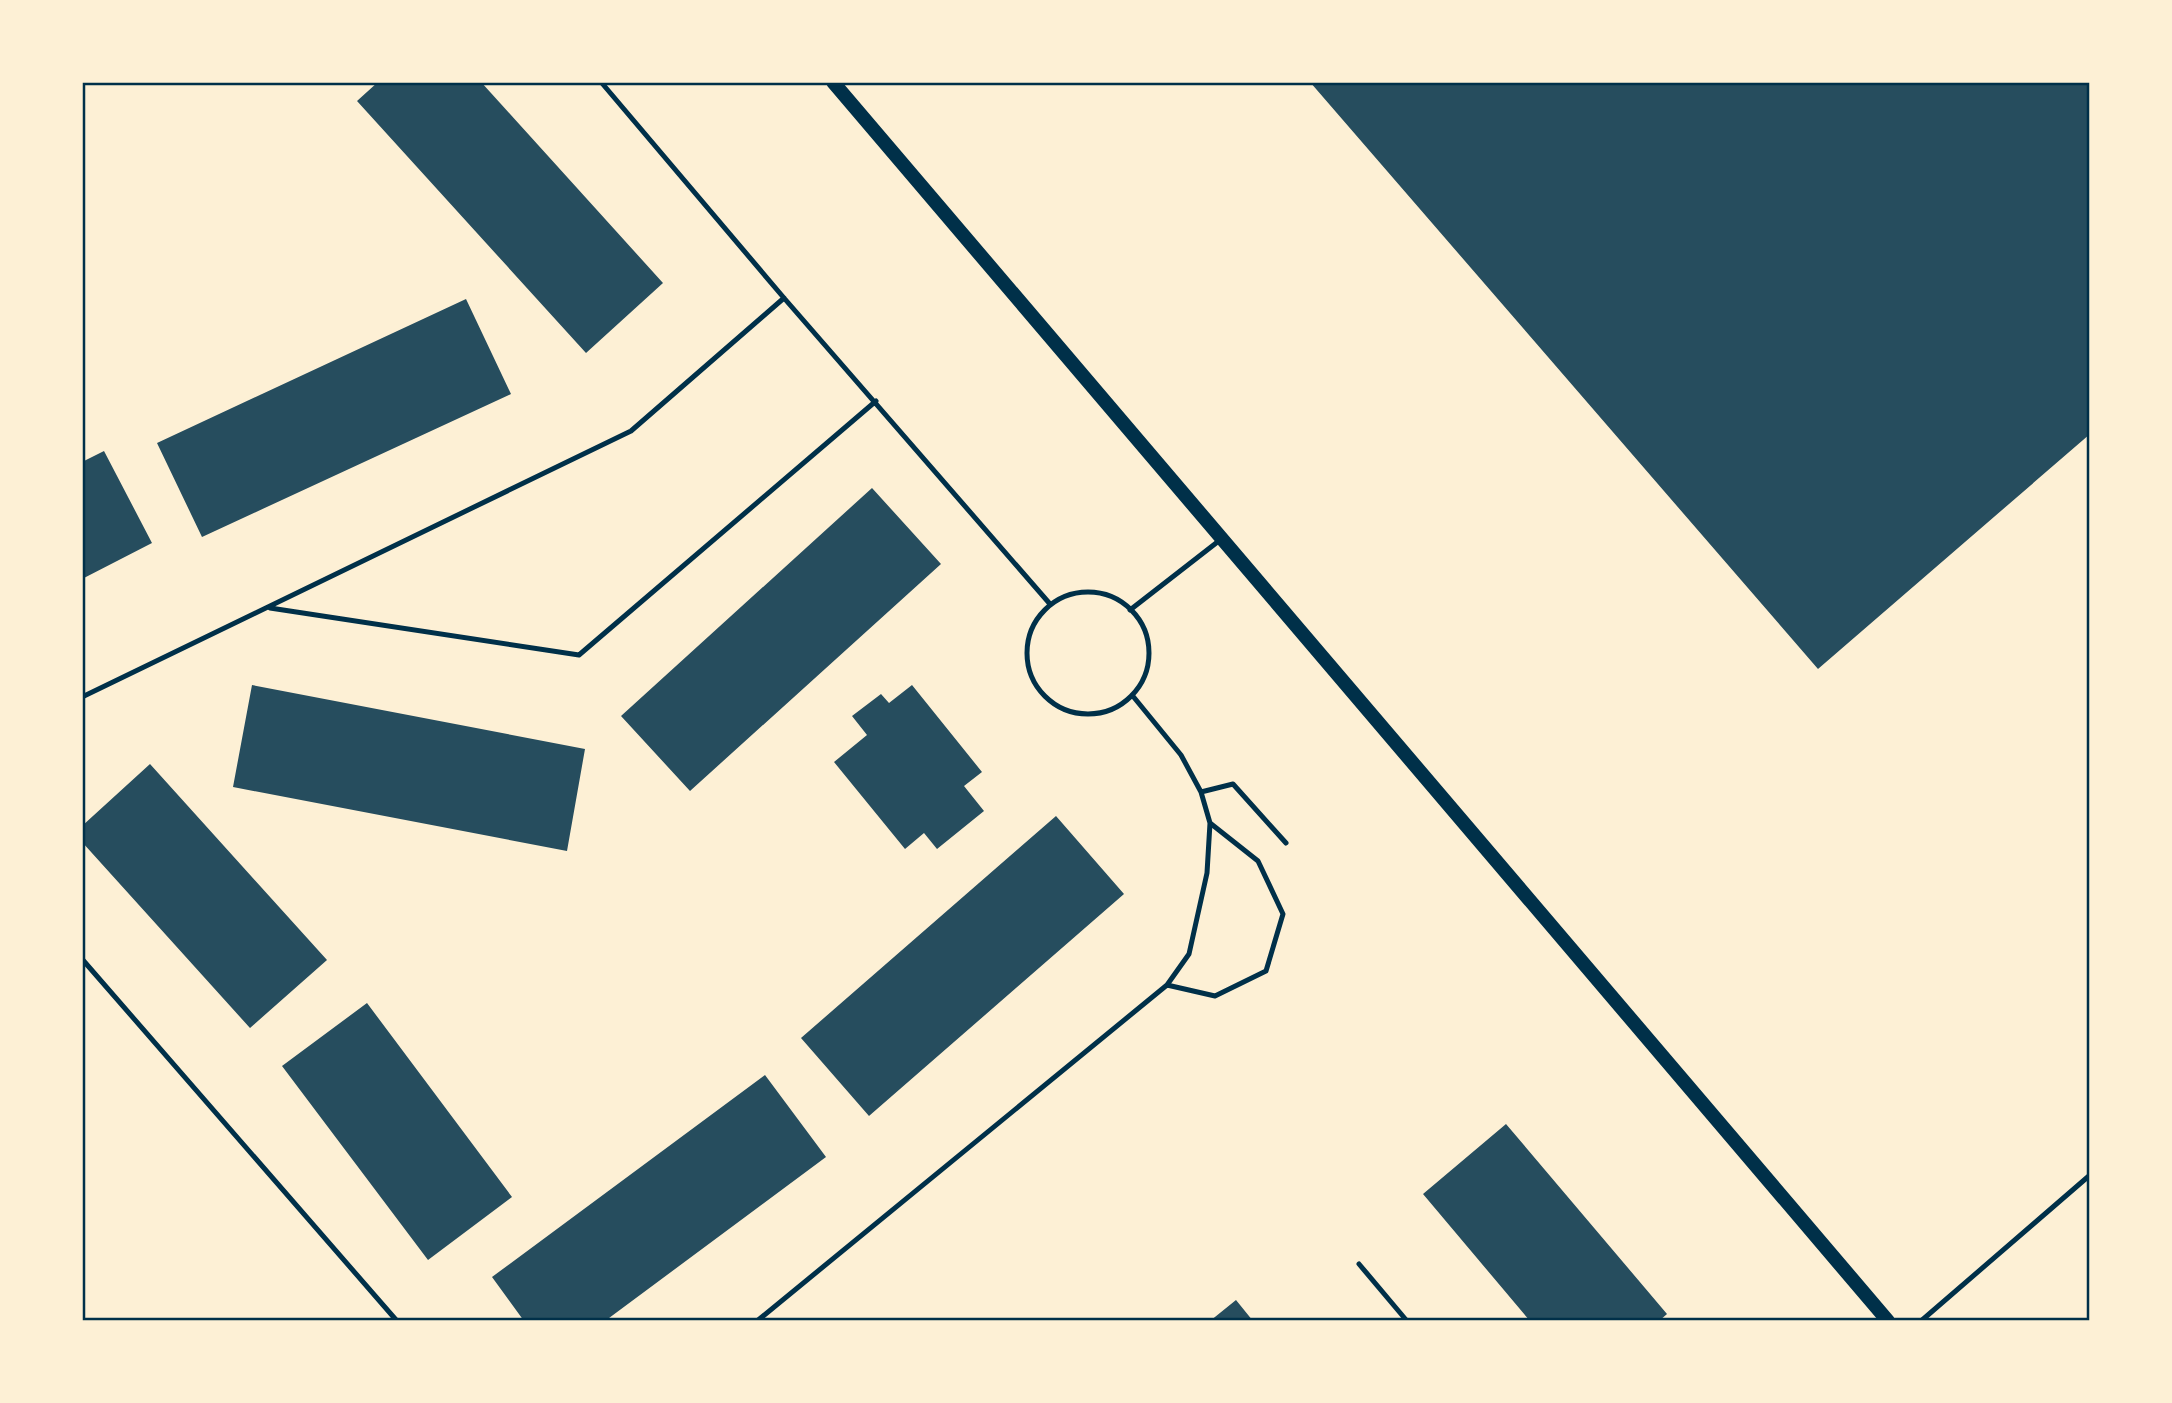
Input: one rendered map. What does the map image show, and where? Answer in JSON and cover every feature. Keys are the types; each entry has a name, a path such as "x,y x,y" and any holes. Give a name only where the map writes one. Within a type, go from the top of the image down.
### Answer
{"main road":[{"path":"833,82 1888,1321"}],"lane":[{"path":"601,82 784,298 1050,604"},
{"path":"82,697 631,431 784,298"},
{"path":"267,608 579,655 876,401"},
{"path":"1130,610 1222,538"},
{"path":"1083,592 1116,599 1130,610 1140,622 1149,652 1142,682 1132,695 1117,708 1097,714 1077,713 1058,706 1042,694 1031,677 1027,657 1028,637 1036,619 1050,604 1083,592"},
{"path":"757,1321 1167,985 1189,954 1207,873 1210,823 1201,792 1181,755 1132,695"},
{"path":"1201,792 1233,784 1286,844"},
{"path":"1167,985 1215,996 1266,971 1283,914 1258,861 1210,823"},
{"path":"82,959 397,1321"},
{"path":"1921,1321 2090,1175"},
{"path":"1359,1265 1406,1321"}],"building":[{"path":"378,82 481,82 663,283 586,353 357,101"},
{"path":"1310,82 2090,82 2090,434 1818,669"},
{"path":"466,299 511,394 202,537 157,443"},
{"path":"104,451 152,543 82,579 82,462"},
{"path":"872,488 941,564 690,791 621,716"},
{"path":"252,685 585,749 567,851 233,787"},
{"path":"912,685 982,772 964,786 984,811 937,849 924,833 905,849 834,762 867,735 852,716 881,694 889,703"},
{"path":"150,764 327,960 250,1028 82,842 82,826"},
{"path":"1056,816 1124,894 869,1116 801,1038"},
{"path":"367,1003 512,1197 428,1260 282,1066"},
{"path":"765,1075 826,1157 605,1321 524,1321 492,1277"},
{"path":"1506,1124 1667,1314 1659,1321 1530,1321 1423,1194"},
{"path":"1236,1300 1253,1321 1210,1321"}]}
